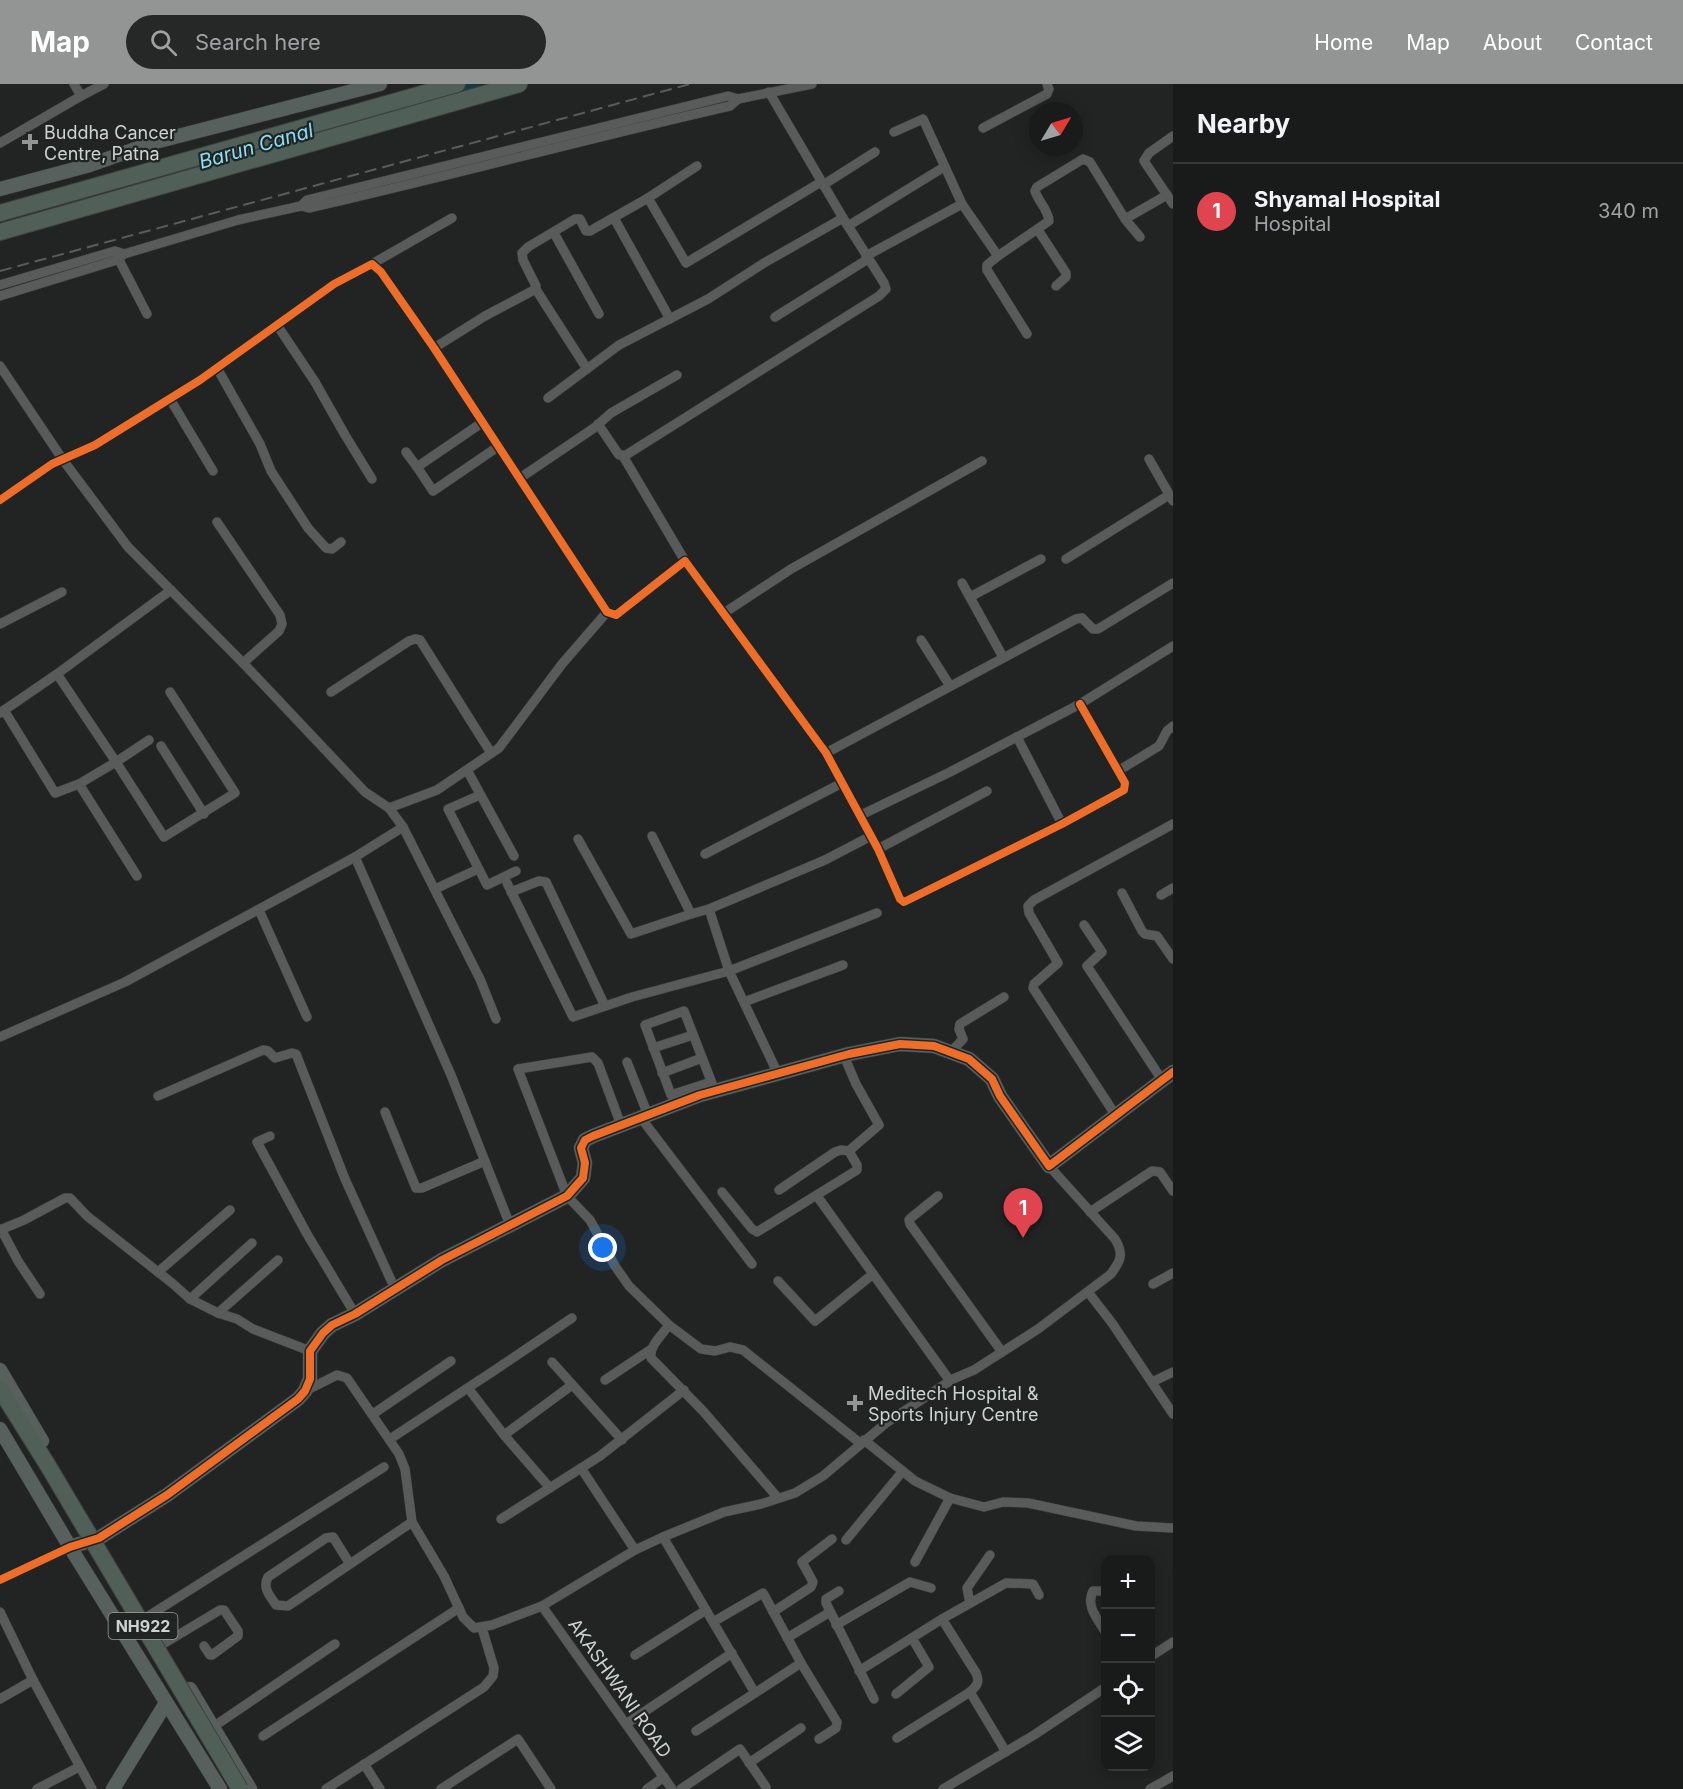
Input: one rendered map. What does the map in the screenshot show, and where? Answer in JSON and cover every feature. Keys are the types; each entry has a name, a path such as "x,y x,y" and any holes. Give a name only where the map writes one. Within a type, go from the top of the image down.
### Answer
{"highway":[{"path":"0,213 457,84"},
{"path":"0,232 519,84"},
{"name":"NH922","path":"0,1389 231,1789"},
{"name":"NH922","path":"0,1404 43,1466 240,1789"}],"main road":[{"path":"0,189 90,165 155,142 380,84"},
{"path":"70,1547 99,1538 167,1495 298,1399 305,1391 310,1379 310,1351 316,1340 332,1325 355,1314 442,1260 567,1196 583,1178 585,1163 581,1148 585,1140 713,1086 778,1074 900,1044 934,1046 969,1059 992,1079 1000,1096 1049,1166 1168,1076"},
{"path":"0,1370 250,1789"},
{"path":"0,1429 70,1547 220,1789"},
{"path":"145,1669 166,1650"},
{"path":"113,1789 166,1703"},
{"path":"176,1719 200,1705"}],"street":[{"path":"75,84 81,96"},
{"path":"0,143 104,84"},
{"path":"0,285 119,255 238,220 301,206 307,200 580,132 728,96 738,99 812,84"},
{"path":"983,128 1047,94 1049,89 1047,84"},
{"path":"623,456 886,290 885,283 845,222 769,92"},
{"path":"894,132 923,118 962,204 998,256"},
{"path":"1173,136 1144,159 1145,164 1173,204"},
{"path":"648,198 687,263 875,152"},
{"path":"1028,334 987,270 987,265 1050,220 1036,196 1036,189 1083,159 1090,162 1125,219 1140,237"},
{"path":"587,369 535,288 522,253 528,247 577,218 586,231 590,231 648,198 697,166"},
{"path":"548,398 619,345 708,299 764,263 845,222 944,167"},
{"path":"1125,219 1167,195"},
{"path":"775,317 867,258 962,204"},
{"path":"0,500 52,464 95,445 170,399 334,284 452,218"},
{"path":"614,218 670,319"},
{"path":"1038,230 1066,273 1056,286"},
{"path":"554,233 599,314"},
{"path":"0,296 119,255"},
{"path":"119,255 147,314"},
{"path":"372,264 381,272 434,348 607,612 616,615 686,561"},
{"path":"434,348 484,316 535,288"},
{"path":"277,325 315,382 372,479"},
{"path":"0,366 63,460 128,547 243,663 365,792 389,808 403,827 435,890 480,980 496,1019"},
{"path":"217,368 260,444 271,471 308,528 326,548 332,549 341,542"},
{"path":"519,478 611,413 677,375"},
{"path":"170,399 213,471"},
{"path":"417,467 483,422"},
{"path":"598,424 618,453 623,456 686,561 826,753 861,815 900,899 904,902 1062,824 1124,790 1126,785 1080,704"},
{"path":"406,452 433,491 499,446"},
{"path":"1066,559 1171,498 1149,459"},
{"path":"724,613 791,569 982,461"},
{"path":"217,522 282,621 279,631 243,663"},
{"path":"970,597 1041,559"},
{"path":"826,753 1079,618 1093,629 1098,629 1173,583"},
{"path":"962,584 1003,657"},
{"path":"149,740 79,784 55,793 2,711 171,591"},
{"path":"0,624 62,592"},
{"path":"389,808 436,790 499,748 562,664 607,612"},
{"path":"331,692 409,641 420,640 491,753"},
{"path":"921,640 950,686"},
{"path":"861,815 1080,704 1173,646"},
{"path":"57,674 164,837 235,793 170,692"},
{"path":"1118,771 1159,746 1167,731 1173,726"},
{"path":"1017,737 1062,824"},
{"path":"161,746 204,814"},
{"path":"466,770 514,856"},
{"path":"705,854 842,783"},
{"path":"79,784 137,876"},
{"path":"878,849 987,791"},
{"path":"480,795 448,809 487,885 516,871"},
{"path":"1116,1116 1033,988 1034,984 1058,963 1029,913 1028,906 1034,900 1173,824"},
{"path":"0,1037 125,982 356,857 403,827"},
{"path":"652,836 691,914"},
{"path":"578,839 631,934 709,909 825,860 871,836"},
{"path":"356,857 451,1075 510,1225"},
{"path":"435,890 478,869"},
{"path":"605,1006 546,882 539,881 509,887 573,1017 632,997 729,972 877,913"},
{"path":"1161,895 1173,888"},
{"path":"1122,894 1144,933 1157,936 1173,959"},
{"path":"709,909 729,972 778,1074"},
{"path":"259,910 307,1017"},
{"path":"1084,925 1102,952 1087,966 1168,1076"},
{"path":"744,1002 843,965"},
{"path":"951,1052 963,1040 959,1027 962,1022 1004,996"},
{"path":"684,1011 713,1086 671,1095 653,1048 645,1025 684,1011"},
{"path":"653,1048 693,1035"},
{"path":"158,1096 263,1050 268,1051 275,1058 296,1054 345,1179 395,1289"},
{"path":"621,1125 598,1063 592,1057 584,1056 518,1069 567,1196 590,1220 622,1278 669,1326 690,1342 707,1351 730,1347 743,1350 915,1482 950,1498 983,1507 1003,1502 1028,1503 1136,1526 1173,1528"},
{"path":"779,1190 835,1152 850,1151 879,1125 856,1084 844,1056"},
{"path":"662,1073 702,1058"},
{"path":"627,1062 644,1116 752,1264"},
{"path":"385,1112 416,1188 422,1188 485,1161"},
{"path":"270,1137 257,1142 307,1234 355,1314"},
{"path":"722,1192 756,1232 856,1170 857,1165 850,1151"},
{"path":"305,1391 333,1376 342,1375 352,1384 399,1454 405,1469 412,1522 444,1576 466,1622 474,1628 482,1628 542,1606 635,1550 663,1537 724,1512 795,1492 823,1476 886,1423 950,1381 974,1370 1038,1329 1111,1274 1119,1263 1121,1250 1115,1239 1049,1166"},
{"path":"1090,1212 1155,1170 1160,1172 1173,1191"},
{"path":"817,1196 950,1381"},
{"path":"938,1196 912,1217 909,1220 910,1224 1002,1352"},
{"path":"40,1294 1,1230 65,1198 70,1198 87,1216 190,1299 218,1313 237,1319 253,1329 310,1351"},
{"path":"158,1272 230,1210"},
{"path":"190,1299 252,1243"},
{"path":"218,1313 278,1260"},
{"path":"1154,1284 1173,1273"},
{"path":"778,1281 815,1321 873,1274"},
{"path":"1088,1292 1112,1323 1173,1414"},
{"path":"390,1439 572,1318"},
{"path":"605,1380 651,1350 669,1326"},
{"path":"651,1350 650,1354 654,1362 684,1390 778,1498"},
{"path":"373,1414 451,1361"},
{"path":"552,1362 622,1440"},
{"path":"1152,1382 1173,1372"},
{"path":"504,1435 572,1386"},
{"path":"468,1388 504,1435 550,1488"},
{"path":"501,1519 622,1440 684,1390"},
{"path":"147,1617 384,1467"},
{"path":"581,1468 635,1550"},
{"path":"846,1540 902,1472"},
{"path":"915,1562 950,1498"},
{"path":"351,1564 333,1537 326,1538 268,1576 265,1583 266,1589 276,1605 288,1606 351,1564 412,1522"},
{"path":"663,1537 755,1693"},
{"path":"772,1612 813,1585 802,1562 832,1539"},
{"path":"0,1580 70,1547"},
{"path":"970,1603 967,1588 990,1555"},
{"path":"836,1625 910,1582 931,1588"},
{"path":"860,1671 942,1619 1011,1582 1033,1584 1039,1595"},
{"path":"839,1591 825,1600 874,1699"},
{"path":"1101,1591 1093,1591 1091,1599 1093,1614 1101,1626"},
{"path":"713,1622 762,1593 837,1722 836,1728 819,1739"},
{"name":"AKASHWANI ROAD","path":"542,1606 672,1789"},
{"path":"263,1736 459,1608"},
{"path":"166,1650 220,1610 224,1610 238,1632 238,1636 212,1655 204,1646"},
{"path":"635,1655 706,1610"},
{"path":"0,1612 33,1680 92,1789"},
{"path":"787,1638 830,1612"},
{"path":"897,1738 977,1686 978,1678 942,1619"},
{"path":"326,1789 484,1686 493,1676 494,1668 482,1628"},
{"path":"0,1640 10,1635"},
{"path":"896,1694 929,1667 912,1638"},
{"path":"1155,1654 1173,1642"},
{"path":"213,1727 336,1644"},
{"path":"626,1724 732,1653"},
{"path":"696,1731 801,1663"},
{"path":"0,1699 33,1680"},
{"path":"943,1789 1006,1752 1101,1690"},
{"path":"970,1692 1006,1752"},
{"path":"749,1763 801,1728"},
{"path":"441,1789 518,1739 551,1789"},
{"path":"681,1789 740,1749 766,1787"},
{"path":"364,1764 380,1789"},
{"path":"37,1789 79,1767"},
{"path":"1149,1789 1173,1776"},
{"path":"647,1789 664,1777"}],"waterway":[{"name":"Barun Canal","path":"454,91 477,84"}],"railway":[{"path":"0,271 690,84"}],"cycle path":[{"path":"0,500 52,464 95,445 200,380 334,284 372,264 381,272 434,348 607,612 616,615 685,561 826,753 878,849 900,899 904,902 1062,824 1124,790 1125,783 1080,704"},
{"path":"0,1580 70,1547 99,1538 167,1495 298,1399 305,1391 310,1379 310,1351 323,1333 332,1325 355,1314 442,1260 567,1196 583,1178 585,1163 581,1148 585,1140 593,1136 700,1095 849,1054 900,1044 934,1046 969,1059 992,1079 1000,1096 1049,1166 1173,1072"}],"place":[{"name":"Buddha Cancer Centre, Patna","path":"30,142"},
{"name":"Shyamal Hospital","path":"1023,1238"},
{"name":"Meditech Hospital & Sports Injury Centre","path":"855,1403"}]}
